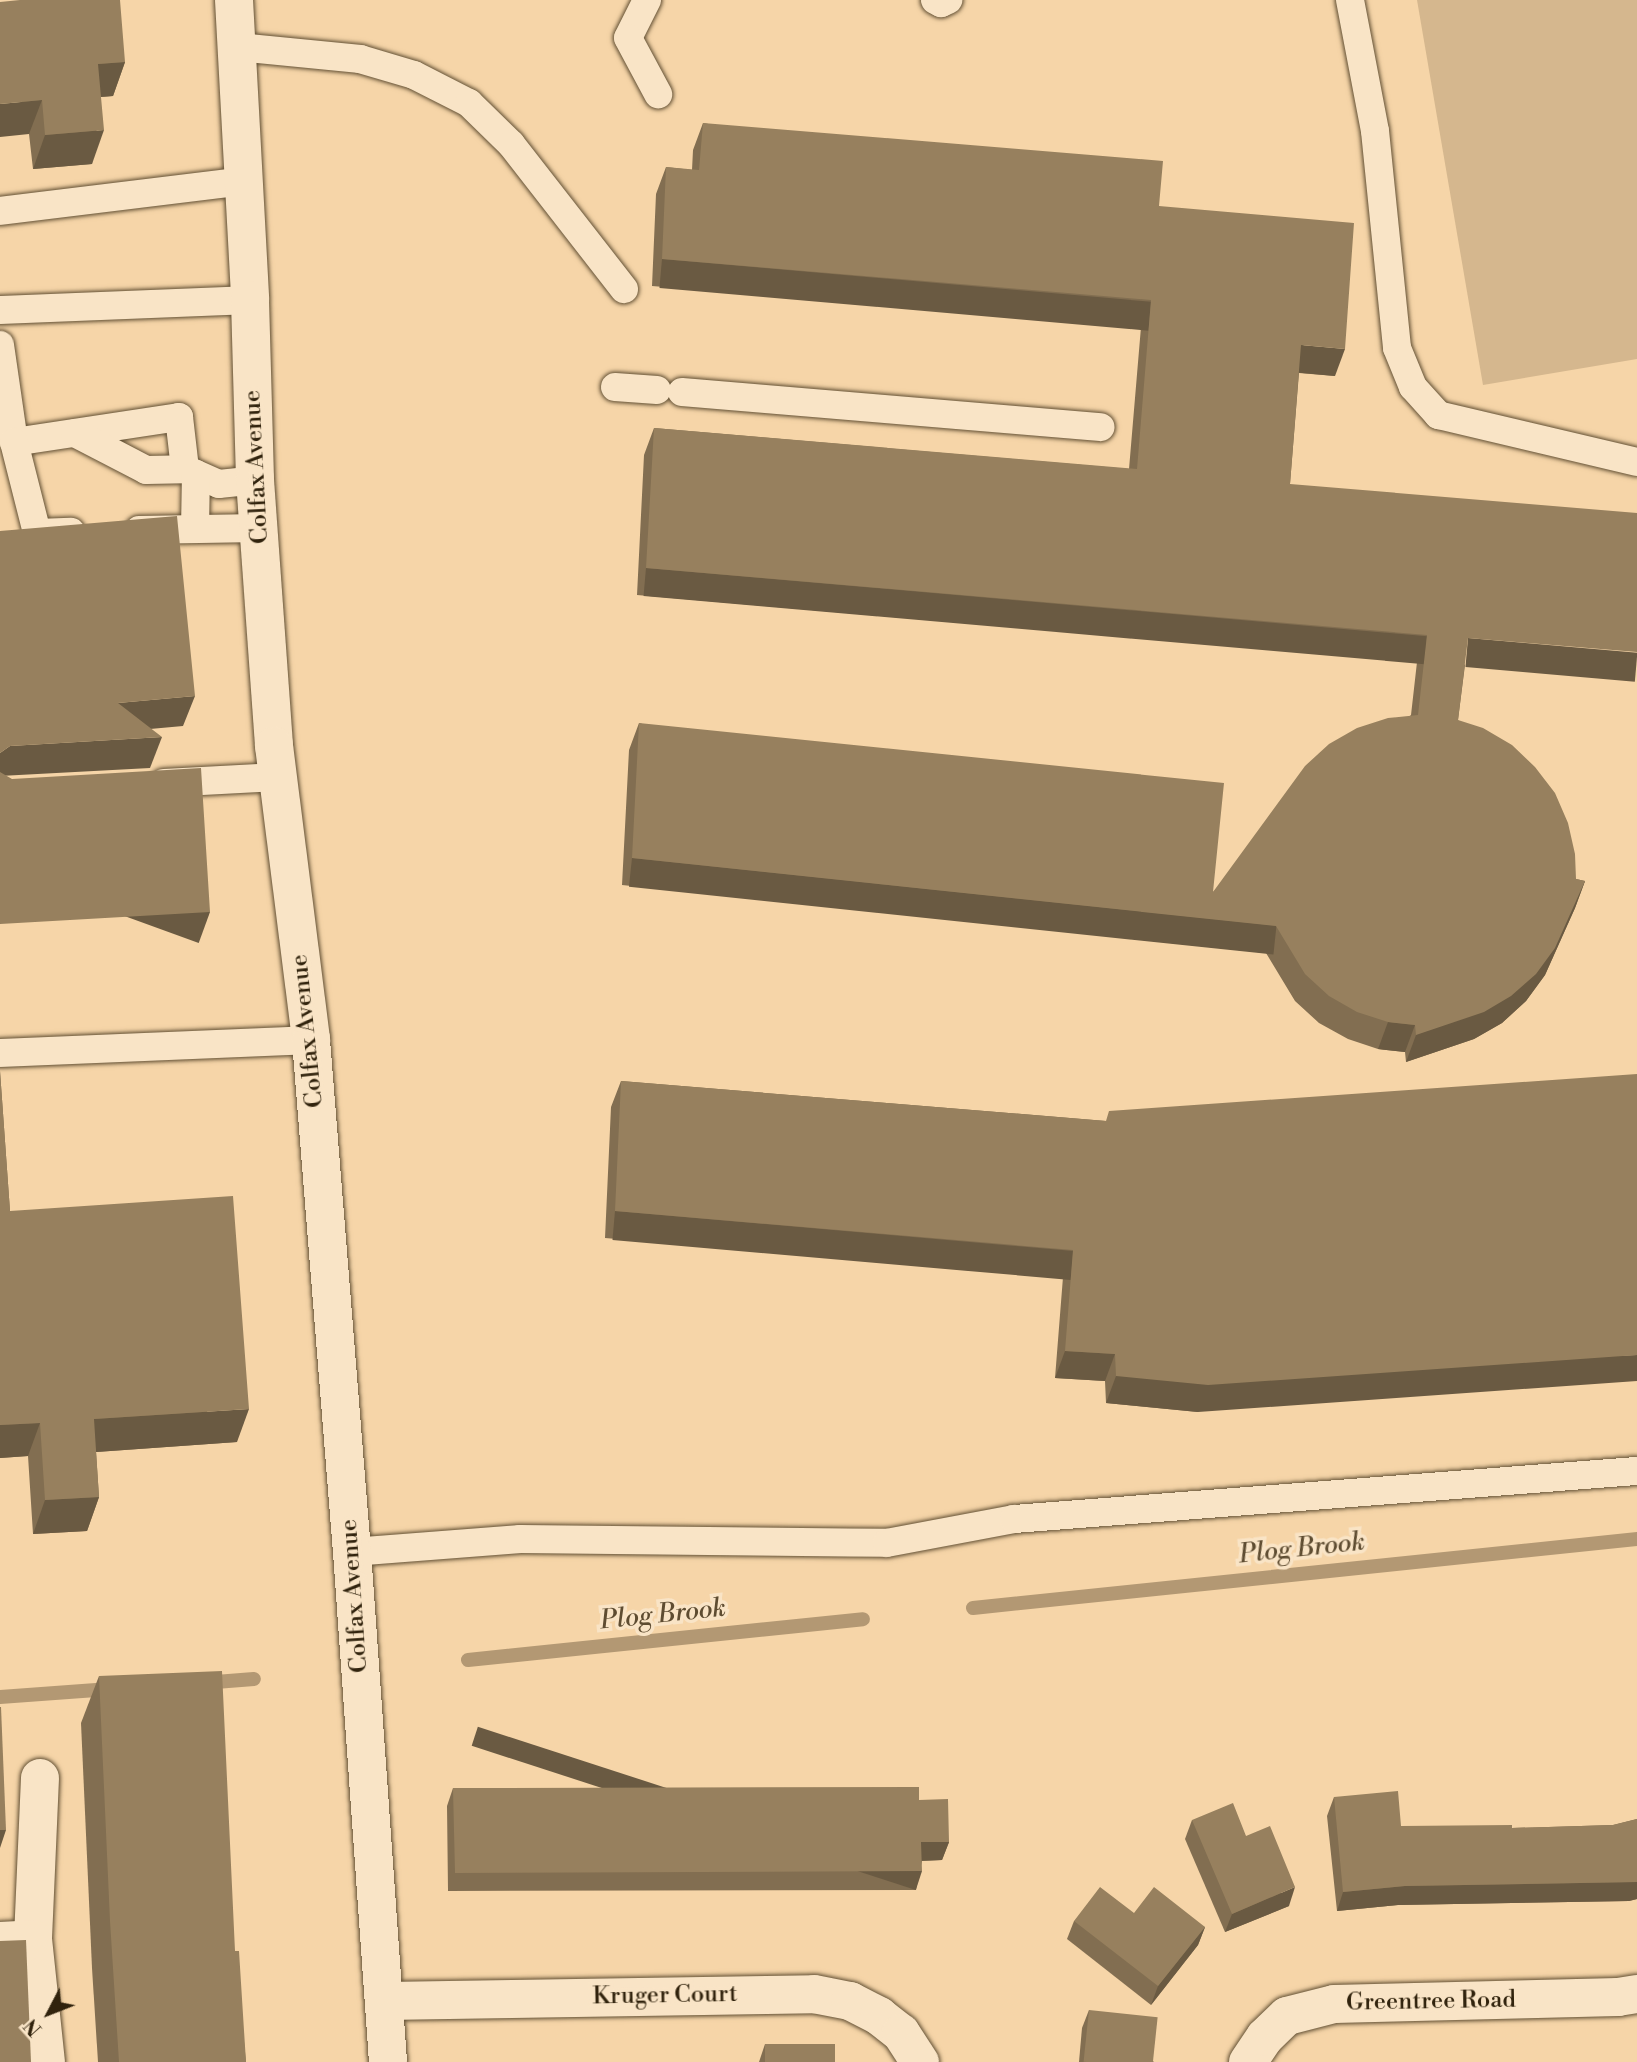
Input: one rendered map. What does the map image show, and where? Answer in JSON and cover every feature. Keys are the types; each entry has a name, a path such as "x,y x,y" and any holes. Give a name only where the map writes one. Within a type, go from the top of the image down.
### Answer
{"street":[{"name":"Colfax Avenue","path":"234,0 250,300 255,480 278,777 311,1040 352,1552 388,2062"},
{"path":"40,1778 17,1940 46,2062"},
{"name":"Kruger Court","path":"385,2001 814,1994 850,2001 879,2016 901,2033 920,2062"},
{"name":"Greentree Road","path":"1248,2062 1265,2037 1287,2016 1334,2004 1618,1997 1637,1994"}],"lane":[{"path":"647,0 628,38 658,94"},
{"path":"934,0 941,3 948,0"},
{"path":"1350,0 1375,131 1397,348 1413,387 1438,415 1637,462"},
{"path":"238,47 360,60 414,75 469,103 511,144 624,289"},
{"path":"0,211 244,180"},
{"path":"0,310 250,300"},
{"path":"0,345 14,442 37,533 260,528"},
{"path":"615,387 1101,427"},
{"path":"14,442 179,417 190,472 195,530"},
{"path":"75,433 146,470 190,472 219,484 255,480"},
{"path":"136,784 278,777"},
{"path":"0,1053 311,1040"},
{"path":"352,1552 520,1539 887,1543 1014,1519 1637,1471"}],"shaded area":[{"path":"1417,0 1637,0 1637,359 1483,385"}],"building":[{"path":"120,0 125,62 98,64 104,130 45,135 42,100 0,104 0,2"},
{"path":"703,123 1163,161 1159,206 1354,223 1345,349 1301,345 1290,484 1637,513 1637,652 1468,638 1458,720 1483,728 1512,745 1535,767 1555,793 1568,823 1575,854 1576,879 1585,881 1555,948 1536,974 1511,996 1484,1012 1416,1035 1415,1025 1388,1022 1357,1012 1329,996 1305,974 1276,926 632,858 639,723 1224,783 1213,892 1305,766 1329,744 1357,728 1388,718 1418,715 1427,635 646,568 654,428 1137,469 1151,300 662,259 666,167 699,170"},
{"path":"177,516 195,696 118,703 162,737 10,746 0,753 0,531"},
{"path":"201,768 210,912 0,924 0,772 12,779"},
{"path":"0,1071 10,1211 233,1196 249,1409 94,1419 99,1497 45,1500 40,1423 0,1425"},
{"path":"1637,1074 1637,1355 1208,1385 1116,1376 1115,1354 1065,1351 1073,1250 615,1211 621,1081 1106,1121 1109,1111"},
{"path":"222,1671 235,1951 239,1951 246,2062 119,2062 99,1676"},
{"path":"1,1707 6,1830 0,1830"},
{"path":"919,1787 919,1800 948,1799 949,1842 921,1842 922,1871 455,1873 453,1788"},
{"path":"1398,1791 1401,1826 1512,1825 1512,1828 1613,1825 1637,1819 1637,1882 1405,1886 1343,1892 1334,1797"},
{"path":"1233,1803 1246,1836 1270,1826 1295,1887 1232,1914 1192,1820"},
{"path":"1100,1887 1134,1913 1154,1887 1205,1927 1158,1986 1074,1921"},
{"path":"26,1940 31,2062 0,2062 0,1941"},
{"path":"1089,2010 1158,2017 1153,2062 1084,2062"},
{"path":"765,2044 835,2044 835,2062 765,2062"}],"waterway":[{"name":"Plog Brook","path":"973,1608 1637,1539"},
{"name":"Plog Brook","path":"468,1660 863,1619"},
{"name":"Plog Brook","path":"203,1683 254,1679"},
{"name":"Plog Brook","path":"0,1697 110,1689"}]}
